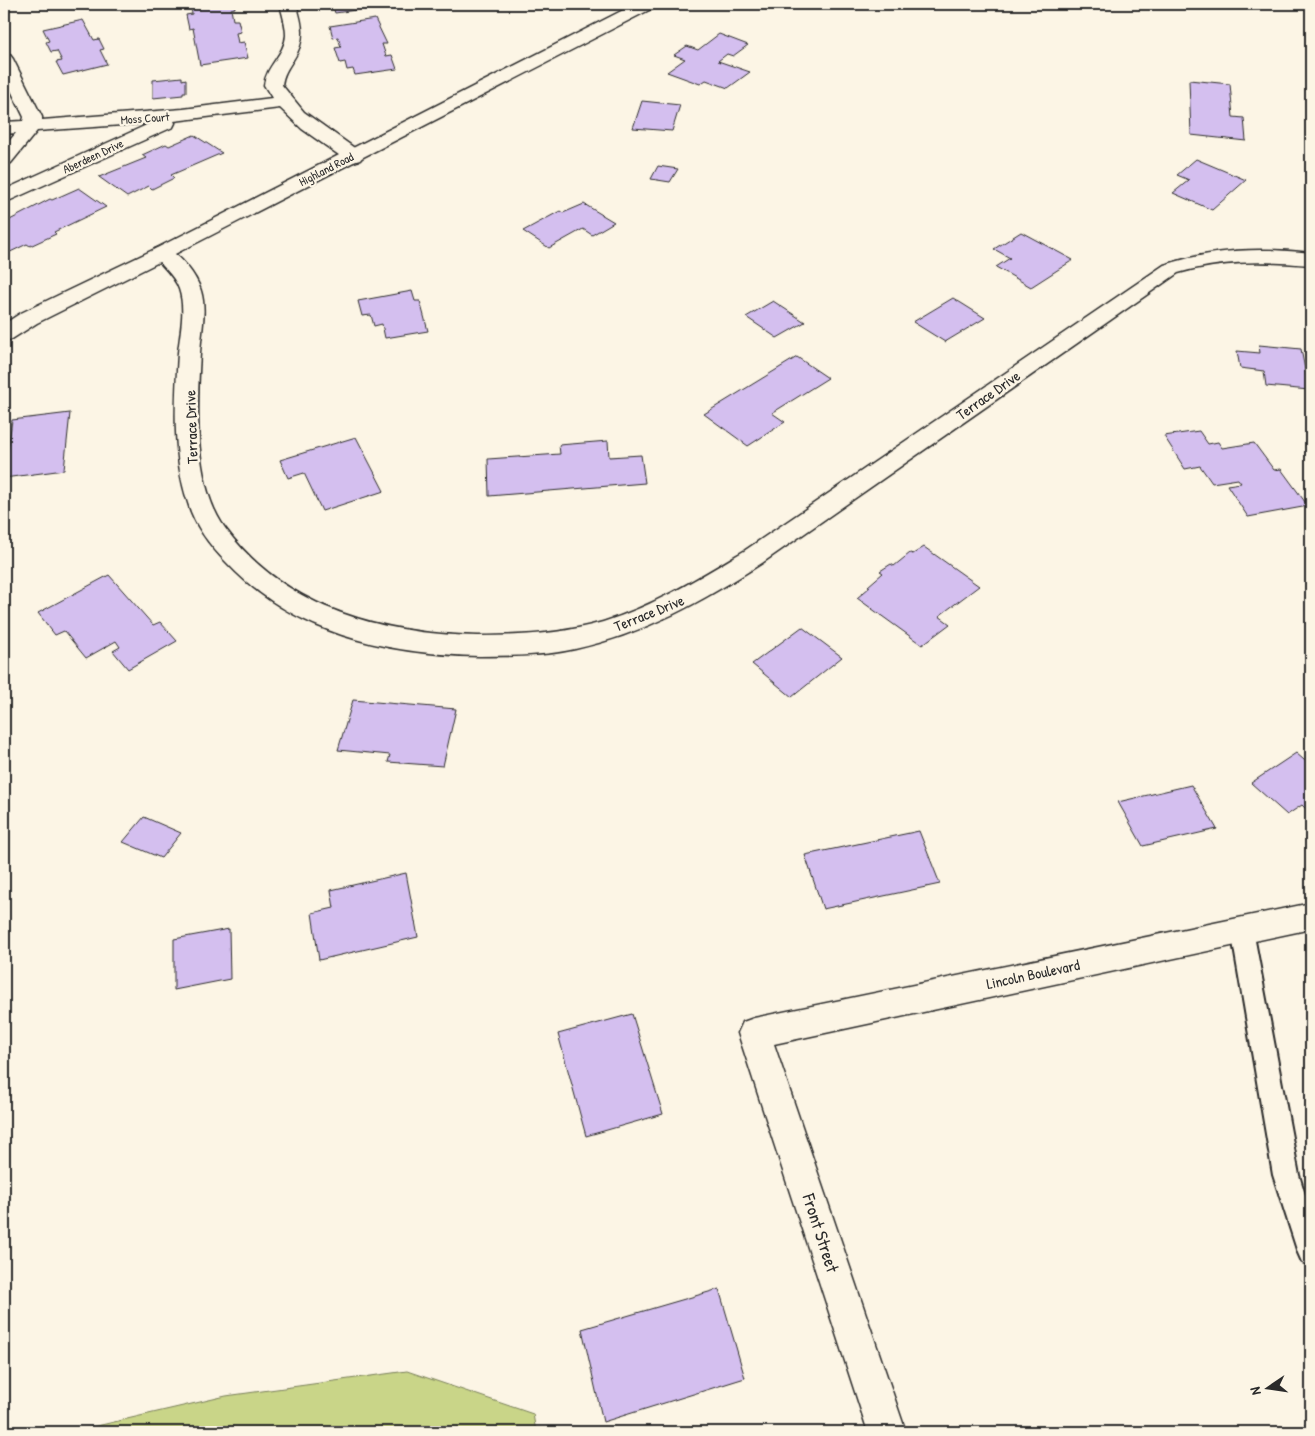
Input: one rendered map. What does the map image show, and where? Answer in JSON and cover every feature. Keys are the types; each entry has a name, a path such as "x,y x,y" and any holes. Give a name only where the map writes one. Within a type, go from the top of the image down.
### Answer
{"street":[{"path":"288,4 295,38 289,54 273,82 275,89 285,102 309,125 353,156"},
{"name":"Highland Road","path":"4,334 29,318 353,156 641,5"},
{"path":"4,59 33,117 31,126 4,159"},
{"name":"Moss Court","path":"4,128 183,114 285,102"},
{"name":"Aberdeen Drive","path":"4,197 183,114"},
{"name":"Terrace Drive","path":"162,253 179,272 190,291 192,313 189,356 189,443 199,501 212,529 256,579 284,598 317,615 352,630 425,644 464,647 546,644 583,638 656,614 689,597 753,557 1171,269 1198,260 1223,256 1253,254 1311,259"},
{"name":"Lincoln Boulevard","path":"754,1033 1311,916"},
{"name":"Front Street","path":"754,1033 887,1432"}],"lane":[{"path":"1242,930 1286,1175 1311,1253"}],"green space":[{"path":"407,1371 533,1414 536,1432 71,1432 226,1396"}],"building":[{"path":"191,4 234,4 235,8 231,9 233,20 238,20 241,32 236,33 238,43 244,42 248,58 200,65 193,28 189,29 186,15 192,14"},
{"path":"332,4 375,4 377,7 335,13"},
{"path":"375,19 387,44 382,44 386,56 392,55 397,69 355,75 353,69 347,70 345,62 340,63 335,48 341,47 338,37 333,38 330,26"},
{"path":"83,20 94,40 99,39 104,49 100,50 107,64 63,75 56,62 62,61 57,51 51,52 46,42 49,41 43,29"},
{"path":"719,34 748,45 733,56 727,54 718,61 750,72 728,88 706,80 700,84 667,72 685,59 674,55 687,46 698,50"},
{"path":"182,77 182,80 186,79 186,92 183,92 183,95 153,98 153,80"},
{"path":"1189,80 1230,84 1233,117 1244,118 1246,141 1191,135"},
{"path":"642,101 680,105 672,131 633,128"},
{"path":"194,135 222,153 171,175 174,178 152,189 149,186 127,197 99,177 146,158 142,155 166,144 169,146"},
{"path":"1196,159 1246,180 1212,210 1173,193 1189,180 1177,175"},
{"path":"658,166 678,169 670,182 651,179"},
{"path":"79,188 106,207 54,232 56,234 30,246 27,244 4,255 4,223 50,199 52,200"},
{"path":"584,204 614,222 592,235 583,229 549,248 523,231 560,211 563,213"},
{"path":"1021,232 1073,260 1031,287 996,267 1010,258 994,249"},
{"path":"412,291 415,301 420,301 428,331 385,338 382,324 374,326 371,315 362,316 358,301"},
{"path":"953,298 985,318 945,342 913,322"},
{"path":"773,301 805,322 777,338 746,317"},
{"path":"1259,345 1301,349 1309,390 1266,386 1264,371 1240,368 1237,351 1260,353"},
{"path":"797,357 828,378 772,413 785,422 748,446 704,414"},
{"path":"70,413 64,470 4,478 12,420"},
{"path":"1199,431 1208,444 1218,442 1222,448 1254,443 1274,470 1281,469 1308,506 1248,517 1227,485 1241,483 1238,479 1212,483 1200,466 1185,469 1164,436"},
{"path":"356,437 384,491 322,511 304,473 288,478 280,460"},
{"path":"608,441 609,457 641,455 645,483 489,496 488,459 560,454 559,445"},
{"path":"924,547 979,586 939,616 950,624 922,645 857,598 883,573 880,571 891,564 894,566 910,553 913,554"},
{"path":"109,575 153,625 160,622 177,641 128,669 113,651 120,647 116,641 86,658 64,631 55,635 38,613"},
{"path":"802,627 842,657 792,697 752,664"},
{"path":"353,700 456,709 443,766 388,762 390,755 338,750"},
{"path":"1296,753 1311,766 1311,807 1307,810 1302,805 1287,815 1251,783"},
{"path":"1191,785 1217,829 1143,846 1118,802"},
{"path":"144,817 181,833 161,858 123,842"},
{"path":"919,831 940,884 823,909 805,855"},
{"path":"406,873 418,937 319,960 312,913 334,908 331,890"},
{"path":"229,929 230,979 174,990 174,939"},
{"path":"632,1014 663,1114 586,1136 558,1034"},
{"path":"719,1289 745,1378 603,1422 582,1329"},
{"path":"1311,1423 1311,1432 1284,1432"}]}
